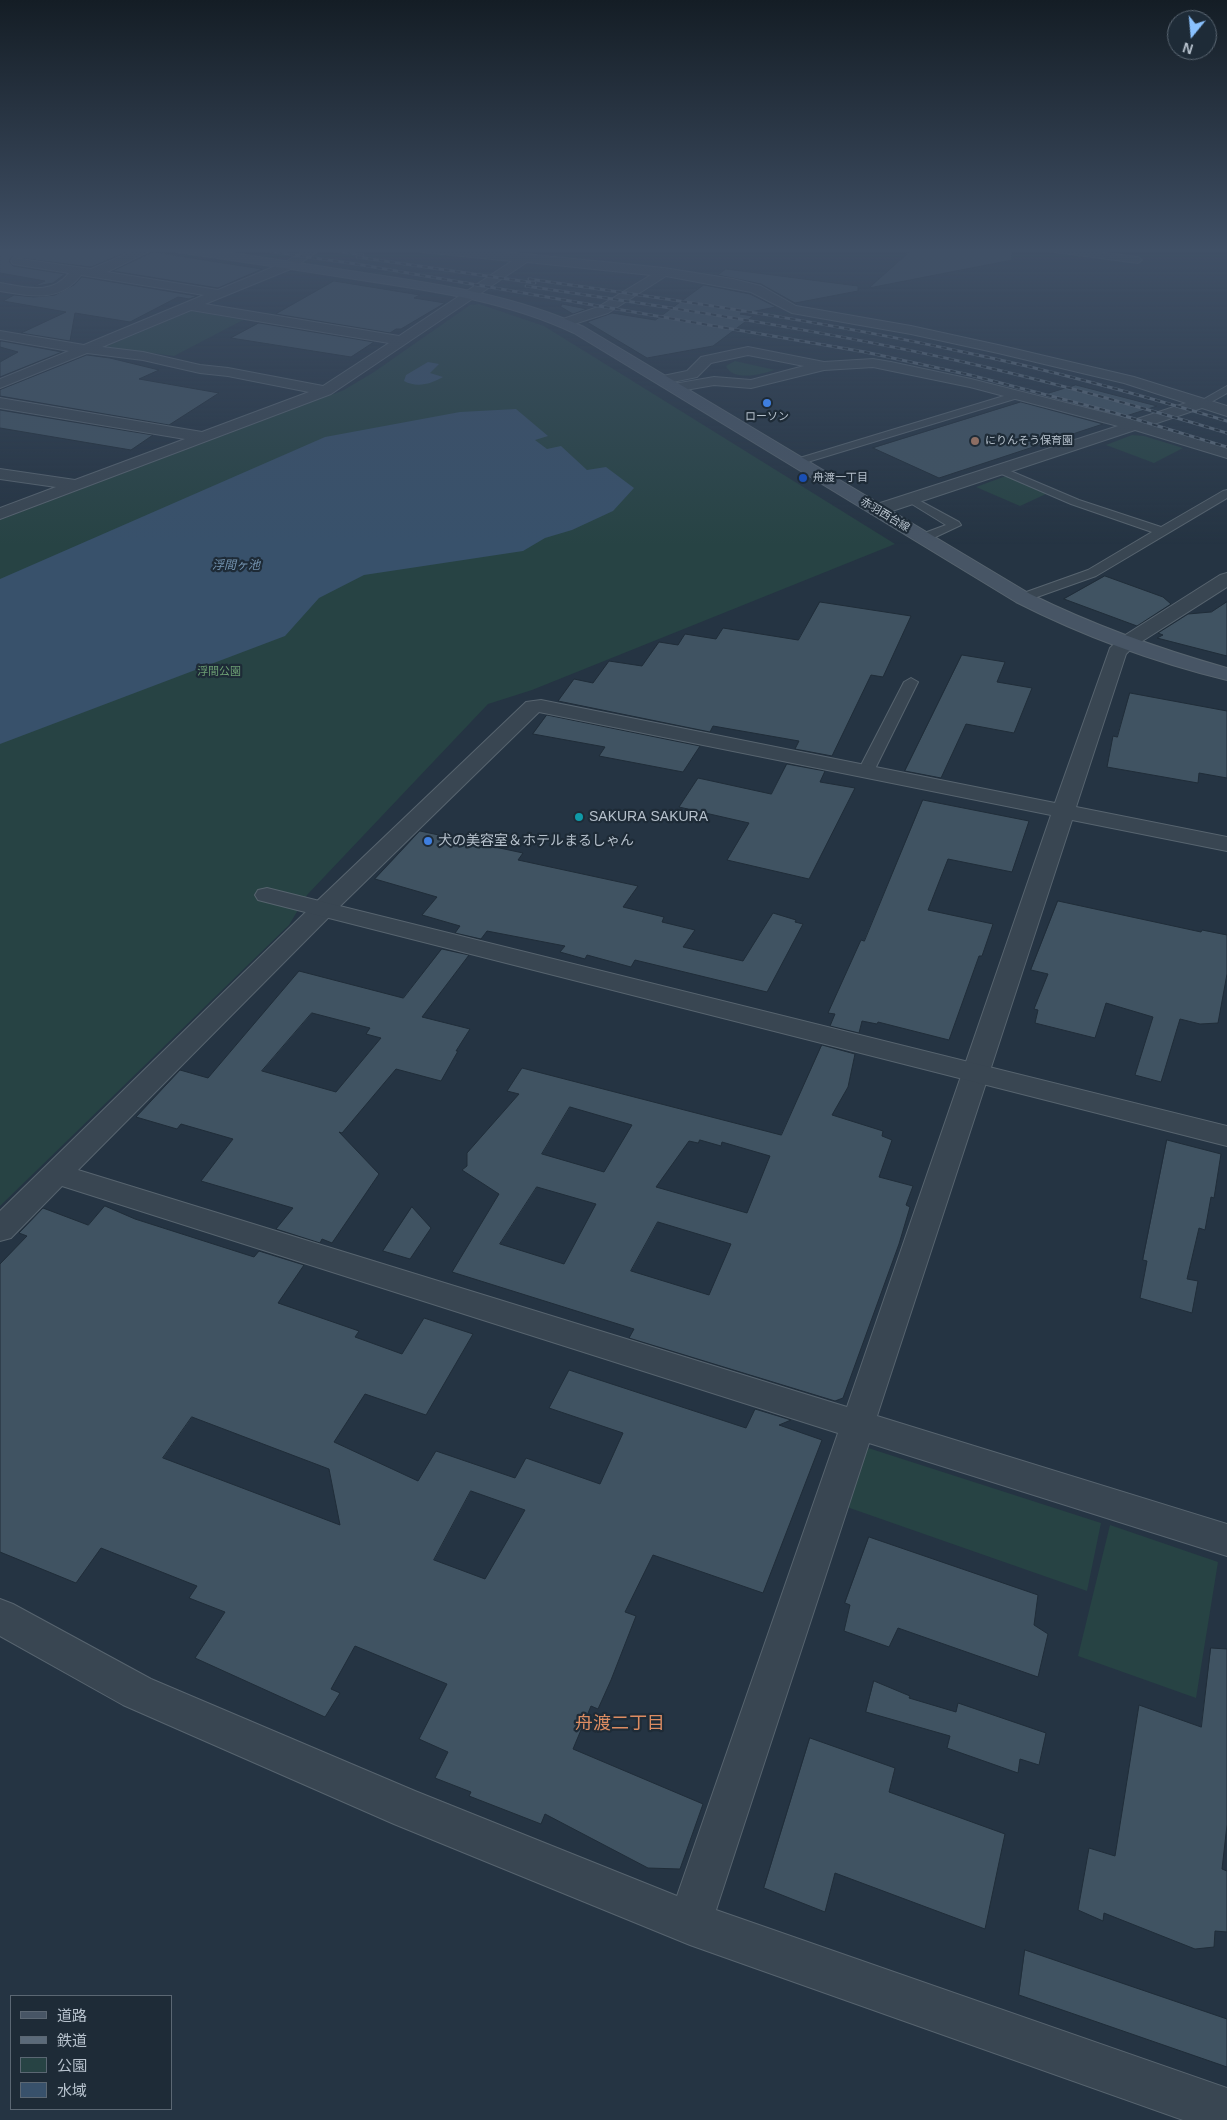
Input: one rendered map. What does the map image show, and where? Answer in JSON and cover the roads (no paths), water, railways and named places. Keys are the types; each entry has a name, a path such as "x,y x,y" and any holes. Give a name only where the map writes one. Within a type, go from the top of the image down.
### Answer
{"main road":[{"name":"赤羽西台線","path":"606,347 1023,598 1070,622 1126,643 1227,674"}],"street":[{"path":"72,347 143,356 200,370 228,372 326,391"},
{"path":"0,384 90,347"},
{"path":"0,514 326,391 395,347"},
{"path":"988,347 1129,380 1227,411"},
{"path":"669,384 700,369 706,360 748,351 824,366"},
{"path":"722,356 717,362 719,371 734,377 764,381"},
{"path":"669,384 704,381 751,384 824,366 882,364 971,383 1134,425 1227,453"},
{"path":"877,510 1202,402"},
{"path":"0,403 204,437"},
{"path":"0,474 76,485"},
{"path":"690,1923 856,1424 1117,652 1126,643 1227,579"},
{"path":"0,1230 322,909 533,706 541,706 1227,844"},
{"path":"267,895 1227,1136"},
{"path":"57,1174 1227,1540"},
{"path":"0,1616 137,1692 409,1809 690,1923 1227,2112"}],"lane":[{"path":"1202,402 1227,389"},
{"path":"797,462 1017,395"},
{"path":"1001,470 1075,502 1161,531"},
{"path":"1023,598 1092,573 1227,493"},
{"path":"911,499 955,525 923,538"},
{"path":"866,771 911,682"}],"water":[{"path":"428,362 439,364 430,373 443,377 434,382 419,385 404,381 406,375"},
{"name":"浮間ヶ池","path":"516,409 548,436 535,440 547,449 561,446 587,470 606,467 634,488 613,511 572,530 545,538 523,551 364,575 319,598 285,636 0,744 0,579 325,437 460,412"}],"railway":[{"path":"836,347 970,375 1112,412 1227,447"},
{"path":"893,347 1066,387 1227,433"},
{"path":"941,347 1066,376 1227,421"}],"place":[{"name":"ローソン","path":"767,403"},
{"name":"にりんそう保育園","path":"975,441"},
{"name":"舟渡一丁目","path":"803,478"},
{"name":"SAKURA SAKURA","path":"579,817"},
{"name":"犬の美容室＆ホテルまるしゃん","path":"428,841"}],"district":[{"name":"舟渡二丁目","path":"620,1724"}],"park label":[{"name":"浮間公園","path":"219,672"}]}
